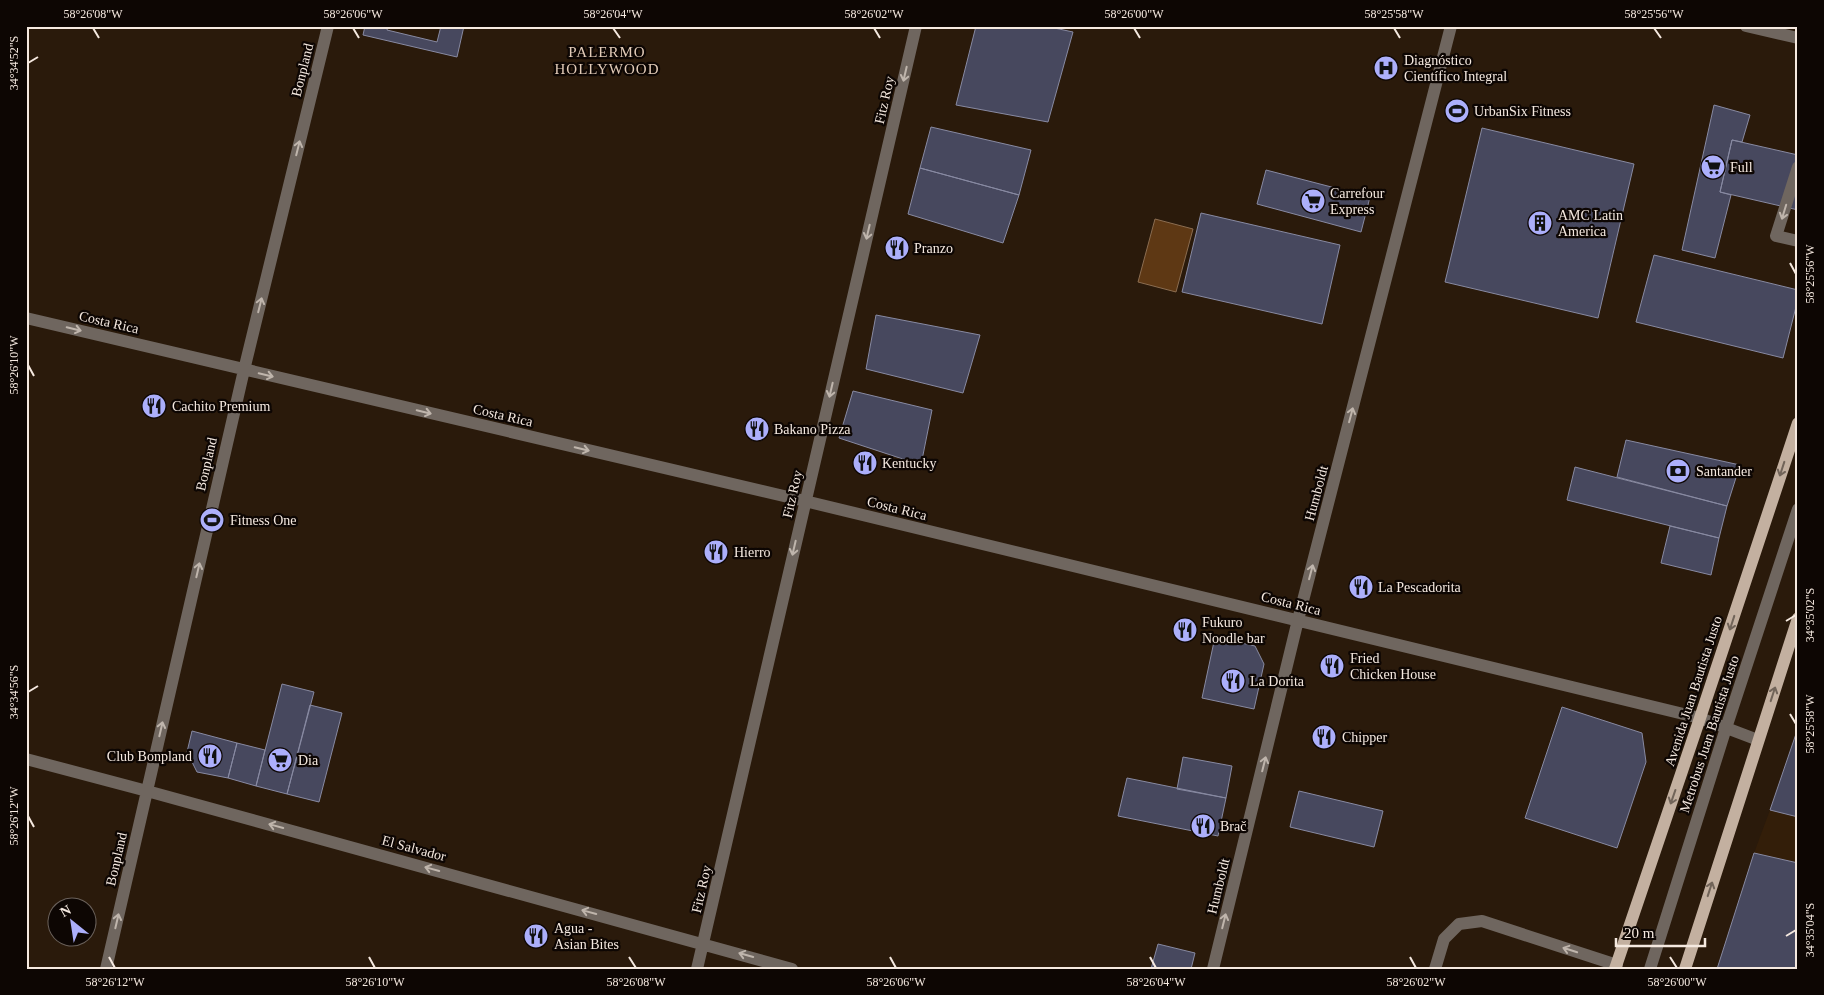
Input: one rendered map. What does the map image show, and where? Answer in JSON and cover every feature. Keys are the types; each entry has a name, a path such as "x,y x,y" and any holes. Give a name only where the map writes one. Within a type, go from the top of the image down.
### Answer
{"main road":[{"name":"Avenida Juan Bautista Justo","path":"1616,967 1798,423"},
{"path":"1685,969 1798,618"}],"street":[{"name":"Bonpland","path":"106,969 244,370 328,26"},
{"name":"Fitz Roy","path":"697,969 916,26"},
{"name":"Humboldt","path":"1212,969 1298,620 1451,26"},
{"path":"1746,26 1798,38"},
{"path":"1798,167 1776,236 1798,242"},
{"name":"Costa Rica","path":"26,318 805,501 1298,620 1700,718 1758,740"},
{"name":"Metrobus Juan Bautista Justo","path":"1650,969 1798,509"},
{"name":"El Salvador","path":"26,759 703,943 792,969"},
{"path":"1436,969 1444,939 1459,924 1482,921 1616,967"}],"shaded area":[{"path":"1155,219 1193,229 1176,292 1138,282"},
{"path":"1798,728 1798,969 1717,969 1754,853"}],"building":[{"path":"365,26 388,26 387,30 437,42 441,26 464,26 457,57 363,35"},
{"path":"976,26 1045,26 1073,32 1048,122 956,105"},
{"name":"Full","path":"1714,105 1750,115 1742,142 1732,140 1720,192 1731,195 1715,258 1682,250"},
{"path":"931,127 1031,150 1019,195 920,168"},
{"name":"AMC Latin America","path":"1482,128 1634,164 1598,318 1445,282"},
{"path":"1732,140 1798,155 1798,210 1720,192"},
{"path":"920,168 1019,195 1003,243 908,214"},
{"name":"Carrefour Express","path":"1266,170 1370,197 1361,232 1257,204"},
{"path":"1201,213 1340,245 1322,324 1182,292"},
{"path":"1654,255 1798,290 1798,299 1783,358 1636,322"},
{"path":"876,315 980,335 963,393 866,369"},
{"path":"853,391 932,410 921,465 839,438"},
{"name":"Santander","path":"1626,440 1740,465 1727,506 1617,477"},
{"path":"1575,467 1727,506 1719,538 1567,500"},
{"path":"1670,526 1719,538 1711,575 1661,563"},
{"name":"La Dorita","path":"1215,637 1255,646 1264,664 1254,709 1202,698"},
{"path":"282,684 314,692 287,794 256,786"},
{"path":"310,705 342,713 319,802 287,794"},
{"path":"1562,707 1642,733 1646,762 1617,848 1525,818"},
{"path":"1798,728 1798,817 1770,810"},
{"path":"192,731 237,743 228,778 197,772 187,752"},
{"path":"237,743 265,750 256,786 228,778"},
{"path":"1183,757 1232,766 1226,798 1177,789"},
{"path":"1127,778 1226,798 1218,836 1118,816"},
{"path":"1299,791 1383,811 1374,847 1290,827"},
{"path":"1754,853 1798,863 1798,969 1717,969"},
{"path":"1158,944 1195,953 1191,969 1151,969"}],"place":[{"name":"Diagnóstico Científico Integral","path":"1386,68"},
{"name":"UrbanSix Fitness","path":"1457,111"},
{"name":"Full","path":"1713,167"},
{"name":"Carrefour Express","path":"1313,201"},
{"name":"AMC Latin America","path":"1540,223"},
{"name":"Pranzo","path":"897,248"},
{"name":"Cachito Premium","path":"154,406"},
{"name":"Bakano Pizza","path":"757,429"},
{"name":"Kentucky","path":"865,463"},
{"name":"Santander","path":"1678,471"},
{"name":"Fitness One","path":"212,520"},
{"name":"Hierro","path":"716,552"},
{"name":"La Pescadorita","path":"1361,587"},
{"name":"Fukuro Noodle bar","path":"1185,630"},
{"name":"Fried Chicken House","path":"1332,666"},
{"name":"La Dorita","path":"1233,681"},
{"name":"Chipper","path":"1324,737"},
{"name":"Club Bonpland","path":"210,756"},
{"name":"Dia","path":"280,760"},
{"name":"Brač","path":"1203,826"},
{"name":"Agua - Asian Bites","path":"536,936"}],"district":[{"name":"PALERMO HOLLYWOOD","path":"607,60"}]}
